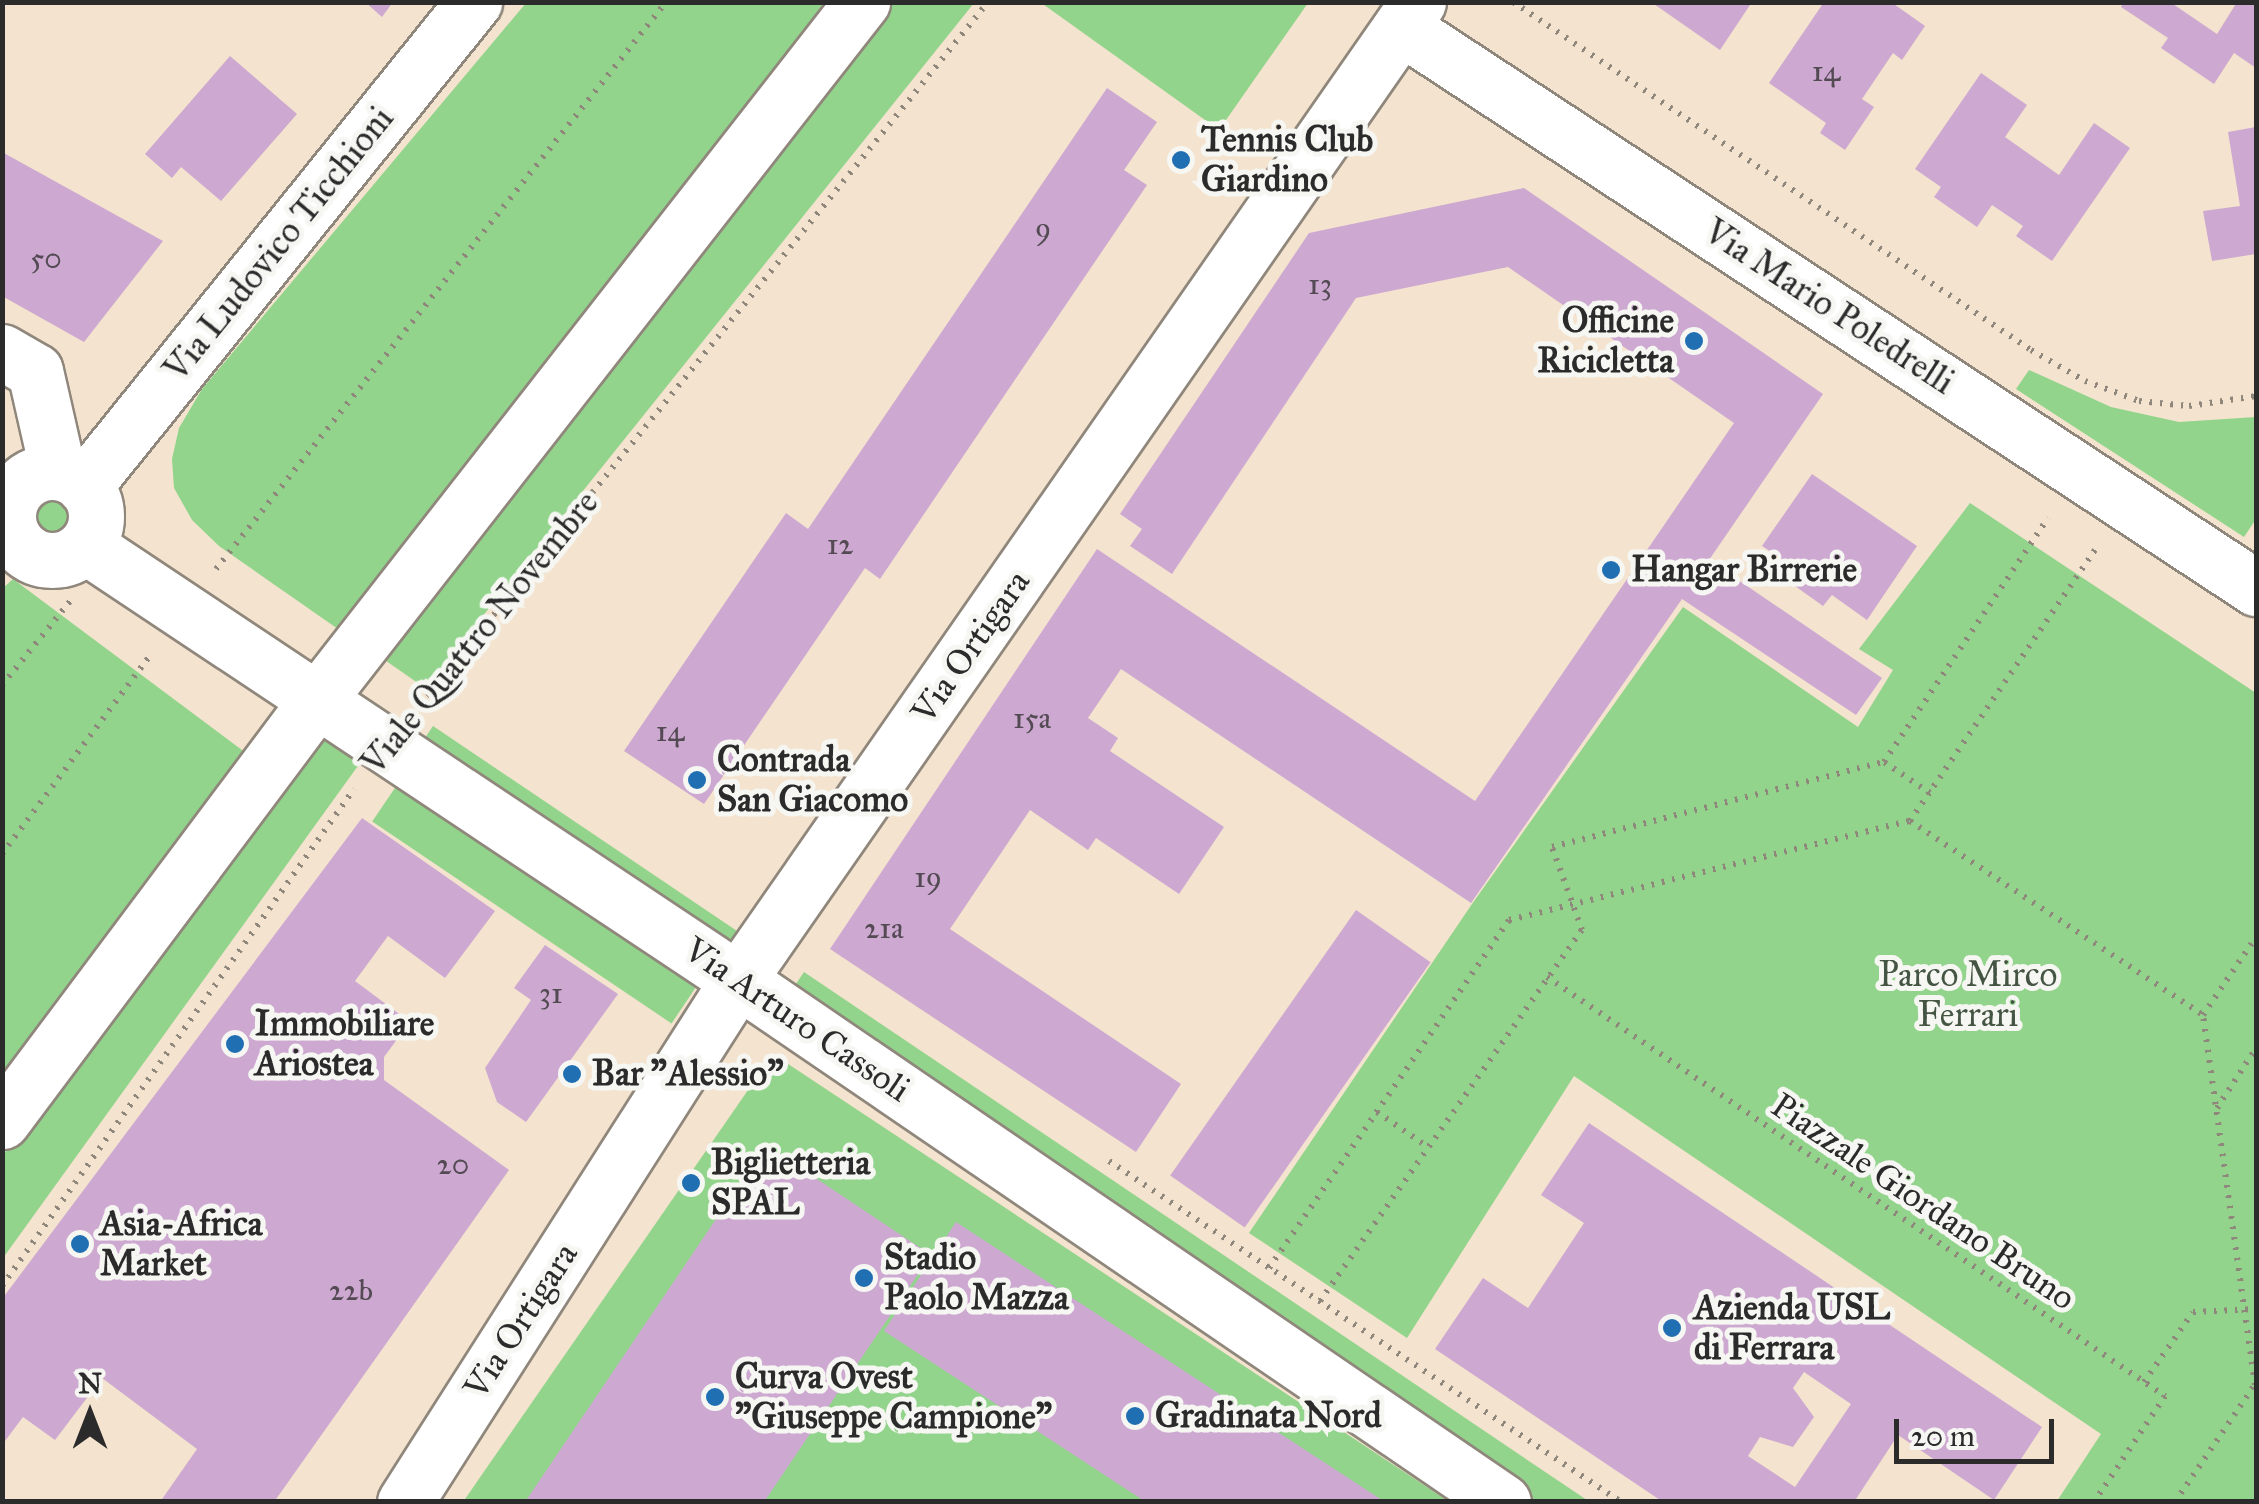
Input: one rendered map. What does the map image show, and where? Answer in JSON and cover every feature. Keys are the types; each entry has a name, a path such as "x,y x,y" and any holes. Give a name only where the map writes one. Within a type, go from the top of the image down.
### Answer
{"street":[{"name":"Via Ludovico Ticchioni","path":"71,479 474,2"},
{"path":"2,1121 317,700 862,2"},
{"name":"Via Mario Poledrelli","path":"1409,15 2126,503 2256,585"},
{"name":"Via Ortigara","path":"405,1502 738,980 1409,15"},
{"path":"19,361 71,479 93,498 97,520 86,546 52,561 10,545 8,511 18,488 36,475 71,479"},
{"name":"Via Arturo Cassoli","path":"86,546 738,980 1503,1502"}],"path":[{"path":"2,854 183,612 666,2"},
{"name":"Viale Quattro Novembre","path":"2,1286 386,746 988,2"},
{"path":"1513,2 2031,350 2085,380 2138,401 2189,406 2256,396"},
{"path":"1320,1301 1582,930 1552,847 1884,762 2080,472"},
{"path":"1270,1268 1508,920 1910,821 2126,503"},
{"path":"2,685 69,599 86,610"},
{"path":"134,643 151,654"},
{"path":"1884,762 1930,792"},
{"path":"1910,821 2203,1016"},
{"path":"2174,1502 2256,1384 2203,1016 2256,937"},
{"name":"Piazzale Giordano Bruno","path":"1547,977 2144,1382"},
{"path":"2217,1108 2256,1048"},
{"path":"1377,1112 1428,1148"},
{"path":"2094,1502 2165,1396 2144,1382 2192,1312 2256,1310"}],"green space":[{"path":"1040,2 1308,2 1308,3 1219,130"},
{"path":"526,3 831,3 338,629 219,546 192,520 174,488 172,459 179,428 202,389"},
{"path":"893,3 974,3 425,688 379,656"},
{"path":"2029,370 2111,407 2179,422 2256,417 2256,519 2244,537 2016,389"},
{"path":"51,488 72,497 81,518 72,539 51,548 30,539 21,518 30,497"},
{"name":"Parco Mirco Ferrari","path":"1970,503 2256,693 2256,1501 2057,1501 2101,1434 1574,1076 1407,1338 1249,1233 1472,904 1683,607 1858,727 1893,670 1859,649"},
{"path":"13,579 254,759 3,1092 2,589"},
{"path":"433,726 739,932 722,957 416,751"},
{"path":"311,732 360,763 3,1258 3,1155"},
{"path":"403,776 702,978 672,1023 372,822"},
{"path":"804,972 1590,1502 1525,1502 784,1002"},
{"name":"Stadio Paolo Mazza","path":"773,1054 1448,1501 463,1502"}],"building":[{"path":"365,2 393,2 382,17"},
{"path":"1651,2 1752,2 1720,50"},
{"path":"1824,2 1891,2 1925,26 1902,60 1893,53 1862,99 1874,107 1845,150 1820,133 1826,123 1769,83"},
{"path":"2124,2 2170,2 2217,34 2237,2 2256,2 2256,68 2234,53 2214,84 2161,48 2168,38 2121,7"},
{"path":"230,56 297,114 221,201 181,167 172,178 145,154"},
{"path":"1981,73 2027,105 2005,137 2059,175 2094,123 2130,148 2052,261 2016,236 2023,226 1992,205 1977,227 1934,197 1941,187 1915,169"},
{"path":"1107,88 1157,122 1124,170 1147,185 880,579 865,568 704,804 624,751 786,513 808,529"},
{"path":"2256,127 2256,254 2212,261 2203,211 2240,206 2228,132"},
{"path":"2,152 163,241 84,342 2,296"},
{"path":"1524,188 1823,394 1709,560 1882,678 1856,715 1682,599 1471,903 1121,669 1088,718 1118,738 1110,751 1224,827 1179,894 1096,838 1088,850 1030,810 950,929 1181,1084 1136,1152 830,949 1097,549 1475,801 1734,423 1508,267 1356,298 1172,574 1130,546 1142,529 1120,514 1309,233"},
{"path":"1812,474 1917,546 1867,620 1832,595 1823,606 1788,581 1797,569 1762,546"},
{"path":"362,818 495,911 445,978 388,936 355,981 410,1022 384,1057 384,1080 509,1170 274,1502 160,1502 197,1449 102,1378 55,1440 23,1417 2,1445 2,1299"},
{"path":"1356,910 1431,962 1245,1228 1170,1175"},
{"path":"545,945 618,994 526,1122 497,1102 485,1068 531,1000 514,988"},
{"name":"Azienda USL di Ferrara","path":"1589,1123 2042,1427 1994,1500 1898,1435 1854,1502 1663,1502 1435,1349 1483,1278 1528,1308 1584,1223 1541,1195","holes":["1804,1372 1851,1404 1795,1487 1748,1456 1760,1437 1793,1447 1814,1417 1793,1388"]},
{"name":"Curva Ovest \"Giuseppe Campione\"","path":"766,1145 931,1255 764,1502 525,1502"},
{"name":"Gradinata Nord","path":"956,1222 1385,1502 1146,1502 884,1331"}],"place":[{"name":"Tennis Club Giardino","path":"1181,160"},
{"name":"Officine Ricicletta","path":"1694,341"},
{"name":"Hangar Birrerie","path":"1611,570"},
{"name":"Contrada San Giacomo","path":"697,780"},
{"name":"Immobiliare Ariostea","path":"235,1044"},
{"name":"Bar \"Alessio\"","path":"572,1074"},
{"name":"Biglietteria SPAL","path":"691,1183"},
{"name":"Asia-Africa Market","path":"80,1244"},
{"name":"Stadio Paolo Mazza","path":"864,1278"},
{"name":"Azienda USL di Ferrara","path":"1672,1328"},
{"name":"Curva Ovest \"Giuseppe Campione\"","path":"715,1397"},
{"name":"Gradinata Nord","path":"1135,1416"}]}
